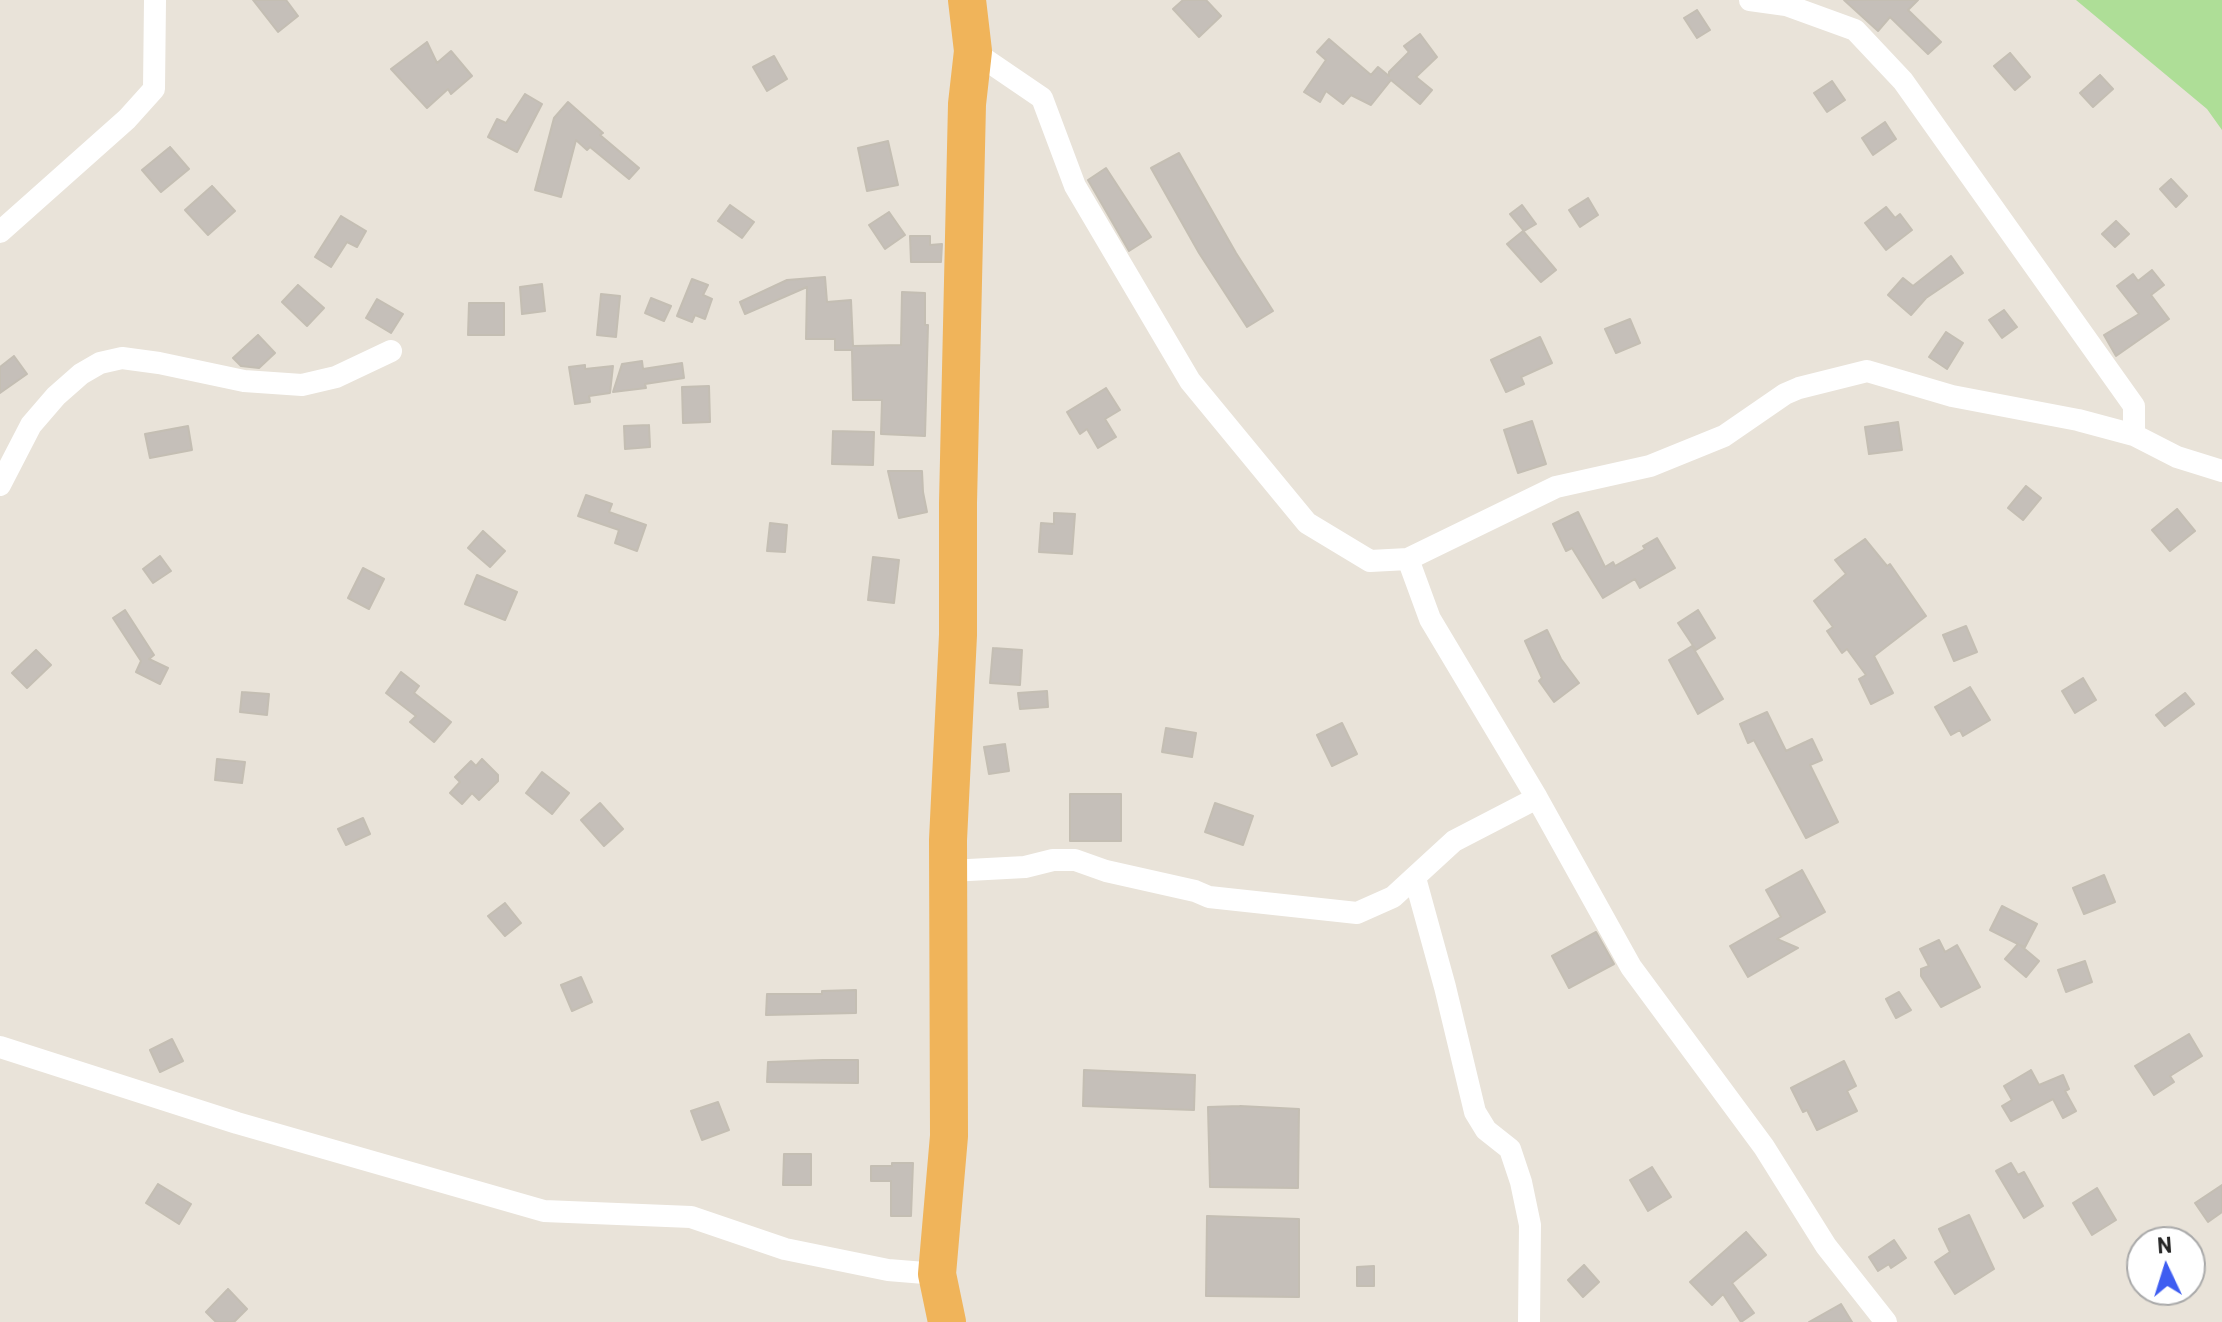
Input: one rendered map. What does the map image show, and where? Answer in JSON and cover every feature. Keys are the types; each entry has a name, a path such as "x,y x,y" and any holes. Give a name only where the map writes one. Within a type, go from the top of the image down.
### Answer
{"highway":[{"path":"947,1322 937,1274 949,1136 948,840 958,635 967,104 973,51 967,0"}],"street":[{"path":"0,232 127,119 154,89 155,0"},
{"path":"1750,0 1786,5 1855,30 1903,81 2134,406 2134,435"},
{"path":"973,51 1042,98 1075,186 1190,381 1307,523 1370,561 1408,559 1556,487 1650,466 1724,436 1785,394 1867,371 1952,396 2078,420 2134,435 2177,457 2222,471"},
{"path":"0,485 31,425 56,396 81,374 100,363 122,358 244,381 302,385 336,377 391,351"},
{"path":"1408,559 1430,619 1537,798 1631,967 1764,1147 1826,1246 1886,1322"},
{"path":"950,871 1025,867 1053,860 1075,860 1209,897 1357,913 1393,897 1454,841 1537,798"},
{"path":"1415,878 1475,1112 1486,1130 1510,1149 1521,1182 1530,1225 1529,1322"},
{"path":"0,1047 237,1123 544,1211 691,1217 785,1249 888,1270 937,1274"}],"green space":[{"path":"2076,0 2222,0 2222,130 2207,109"}],"building":[{"path":"253,0 286,0 298,16 278,32"},
{"path":"1183,0 1206,0 1221,16 1199,37 1173,9"},
{"path":"1844,0 1918,0 1908,10 1941,42 1928,54 1890,17 1878,31"},
{"path":"1697,10 1710,30 1697,38 1684,18"},
{"path":"1420,34 1437,57 1416,77 1432,90 1420,104 1391,80 1371,105 1351,95 1343,104 1326,91 1320,102 1304,92 1326,60 1317,52 1329,39 1371,75 1378,67 1389,76 1389,72 1409,52 1404,46"},
{"path":"427,42 437,63 451,51 472,76 451,94 448,89 427,108 391,69"},
{"path":"2010,53 2030,77 2015,90 1994,66"},
{"path":"774,56 787,79 767,91 753,67"},
{"path":"2100,75 2113,89 2093,107 2080,93"},
{"path":"1832,81 1845,100 1827,112 1814,93"},
{"path":"525,94 542,104 517,152 488,137 497,119 506,123"},
{"path":"568,102 639,168 629,179 590,147 587,150 576,140 561,197 535,190 554,118"},
{"path":"1885,122 1896,139 1873,155 1862,138"},
{"path":"888,141 898,185 867,191 858,148"},
{"path":"170,147 189,169 161,192 142,170"},
{"path":"1179,153 1273,311 1247,327 1199,253 1151,168"},
{"path":"1106,168 1151,237 1129,251 1088,180"},
{"path":"2171,179 2187,196 2176,207 2160,189"},
{"path":"212,186 235,211 208,235 185,210"},
{"path":"1588,198 1598,215 1580,227 1569,210"},
{"path":"730,205 754,222 742,238 718,221"},
{"path":"1522,205 1536,224 1524,231 1510,214"},
{"path":"1886,207 1895,218 1900,214 1912,230 1886,250 1865,223"},
{"path":"889,212 905,235 885,249 869,225"},
{"path":"341,216 366,231 357,247 347,242 331,267 315,257"},
{"path":"2116,221 2129,234 2115,247 2102,234"},
{"path":"1523,231 1556,270 1541,282 1507,244"},
{"path":"910,236 930,236 930,245 942,244 941,262 911,262"},
{"path":"1951,256 1963,273 1926,298 1911,315 1888,295 1903,278 1913,286"},
{"path":"2152,270 2164,285 2151,295 2169,319 2116,356 2104,335 2139,314 2117,286 2133,274 2138,281"},
{"path":"825,277 827,302 851,300 853,346 901,345 902,292 925,293 925,325 928,325 925,436 881,434 882,400 853,400 852,350 835,350 835,339 806,339 807,287 745,314 740,302 787,280"},
{"path":"692,279 708,285 703,295 712,299 705,319 695,315 692,322 677,316"},
{"path":"542,284 545,311 522,314 520,287"},
{"path":"298,285 324,308 307,326 282,302"},
{"path":"601,294 620,296 616,337 597,335"},
{"path":"651,298 671,306 664,321 645,313"},
{"path":"377,299 403,314 391,333 366,318"},
{"path":"469,303 504,303 504,335 468,335"},
{"path":"2004,310 2017,327 2002,338 1989,320"},
{"path":"1630,319 1640,343 1616,353 1605,329"},
{"path":"1946,332 1963,343 1947,369 1929,357"},
{"path":"258,335 275,353 259,368 241,366 233,358"},
{"path":"1540,337 1552,363 1521,377 1524,384 1506,392 1491,360"},
{"path":"14,356 27,374 0,393 0,367"},
{"path":"642,361 643,369 682,363 684,378 645,384 646,388 613,392 622,364"},
{"path":"585,365 585,369 613,366 610,393 589,396 590,402 575,404 569,367"},
{"path":"709,386 710,422 683,423 682,387"},
{"path":"1106,388 1120,410 1105,419 1116,437 1098,448 1087,429 1080,434 1067,412"},
{"path":"1532,421 1546,464 1518,473 1504,430"},
{"path":"1898,422 1902,450 1869,454 1865,427"},
{"path":"649,425 650,447 625,449 624,426"},
{"path":"188,426 192,450 150,458 145,434"},
{"path":"833,431 874,432 873,465 832,464"},
{"path":"888,471 922,471 927,512 899,518"},
{"path":"2026,486 2041,498 2023,520 2008,508"},
{"path":"586,495 612,504 609,512 646,525 637,551 615,543 619,530 578,516"},
{"path":"2177,509 2195,531 2170,551 2152,530"},
{"path":"1578,512 1605,567 1613,562 1615,566 1645,549 1643,546 1657,538 1675,568 1640,588 1635,579 1603,598 1572,548 1566,551 1553,524"},
{"path":"1054,513 1075,514 1072,554 1039,552 1041,523 1054,524"},
{"path":"770,523 787,525 785,552 767,551"},
{"path":"483,531 505,551 490,567 468,548"},
{"path":"1865,539 1887,566 1890,564 1926,616 1874,656 1893,693 1871,704 1859,679 1866,675 1847,649 1842,653 1827,631 1833,627 1814,601 1846,574 1835,560"},
{"path":"160,556 171,571 153,583 143,569"},
{"path":"873,557 899,560 894,603 868,600"},
{"path":"363,568 384,579 369,609 348,598"},
{"path":"477,575 517,592 505,620 465,604"},
{"path":"125,610 154,655 149,659 168,668 160,684 136,672 141,661 113,618"},
{"path":"1698,610 1715,638 1696,650 1678,623"},
{"path":"1966,626 1977,652 1954,661 1943,635"},
{"path":"1547,630 1561,659 1579,683 1554,702 1539,681 1542,678 1525,641"},
{"path":"1692,646 1723,699 1698,714 1669,660"},
{"path":"993,648 1022,650 1020,685 990,683"},
{"path":"36,650 51,665 27,688 12,673"},
{"path":"401,672 419,686 414,693 451,722 434,742 410,722 416,716 386,693"},
{"path":"2083,678 2096,700 2075,713 2062,691"},
{"path":"1970,687 1990,720 1963,736 1960,730 1951,735 1935,707"},
{"path":"1047,691 1048,707 1020,709 1018,693"},
{"path":"242,692 269,694 267,715 240,712"},
{"path":"2185,693 2194,704 2165,726 2156,715"},
{"path":"1767,712 1786,751 1812,739 1822,760 1810,765 1838,822 1806,838 1754,740 1748,743 1740,724"},
{"path":"1342,723 1357,754 1332,766 1317,735"},
{"path":"1166,728 1196,733 1192,757 1162,752"},
{"path":"1005,744 1009,771 989,774 984,747"},
{"path":"217,759 245,762 242,783 215,780"},
{"path":"482,759 498,775 498,781 479,800 472,793 462,804 450,793 460,782 455,777 471,761 476,766"},
{"path":"542,772 569,793 552,814 526,793"},
{"path":"1070,794 1121,794 1121,841 1070,841"},
{"path":"600,803 623,829 604,846 581,820"},
{"path":"1215,803 1253,816 1243,845 1205,832"},
{"path":"363,818 370,834 346,845 338,829"},
{"path":"1802,870 1825,912 1777,939 1798,948 1748,977 1730,946 1781,917 1766,890"},
{"path":"2104,875 2115,902 2084,914 2073,888"},
{"path":"505,903 521,923 505,936 488,916"},
{"path":"2002,906 2037,924 2025,947 2020,945 2039,961 2026,977 2005,959 2018,944 1990,930"},
{"path":"1596,932 1614,964 1569,988 1552,956"},
{"path":"1939,940 1945,952 1957,945 1980,987 1941,1007 1921,976 1921,969 1929,966 1920,949"},
{"path":"2085,961 2092,982 2066,992 2058,970"},
{"path":"581,977 592,1002 572,1011 561,985"},
{"path":"856,990 856,1013 766,1015 767,994 822,994 822,991"},
{"path":"1899,992 1911,1010 1896,1018 1886,999"},
{"path":"2189,1034 2202,1056 2170,1076 2174,1082 2154,1095 2135,1066"},
{"path":"172,1039 183,1061 160,1072 150,1050"},
{"path":"858,1060 858,1083 767,1082 768,1062"},
{"path":"1844,1061 1856,1086 1847,1091 1857,1111 1817,1130 1807,1110 1803,1112 1791,1088"},
{"path":"1084,1070 1195,1075 1194,1110 1083,1106"},
{"path":"2031,1070 2039,1085 2063,1075 2069,1089 2065,1091 2076,1111 2063,1118 2053,1099 2011,1121 2002,1106 2012,1100 2004,1086"},
{"path":"718,1102 729,1130 702,1140 691,1111"},
{"path":"1208,1107 1299,1109 1298,1188 1210,1187"},
{"path":"784,1154 811,1154 811,1185 783,1185"},
{"path":"892,1163 913,1163 911,1216 891,1216 891,1181 871,1181 871,1166 892,1166"},
{"path":"2011,1163 2018,1175 2024,1172 2043,1206 2024,1218 1996,1171"},
{"path":"1652,1167 1671,1197 1648,1211 1630,1180"},
{"path":"158,1184 191,1204 179,1224 146,1203"},
{"path":"2222,1185 2222,1212 2208,1222 2195,1203"},
{"path":"2097,1188 2116,1220 2092,1235 2073,1203"},
{"path":"1969,1215 1994,1269 1955,1294 1935,1262 1950,1252 1939,1229"},
{"path":"1207,1216 1299,1219 1299,1297 1206,1296"},
{"path":"1746,1232 1766,1255 1732,1283 1754,1313 1741,1322 1723,1294 1712,1305 1690,1282"},
{"path":"1894,1240 1906,1258 1891,1268 1889,1264 1878,1271 1869,1257"},
{"path":"1584,1265 1599,1282 1583,1297 1568,1280"},
{"path":"1374,1266 1374,1286 1357,1286 1357,1267"},
{"path":"228,1289 247,1309 234,1322 216,1322 206,1312"},
{"path":"1841,1304 1852,1322 1809,1322"}]}
